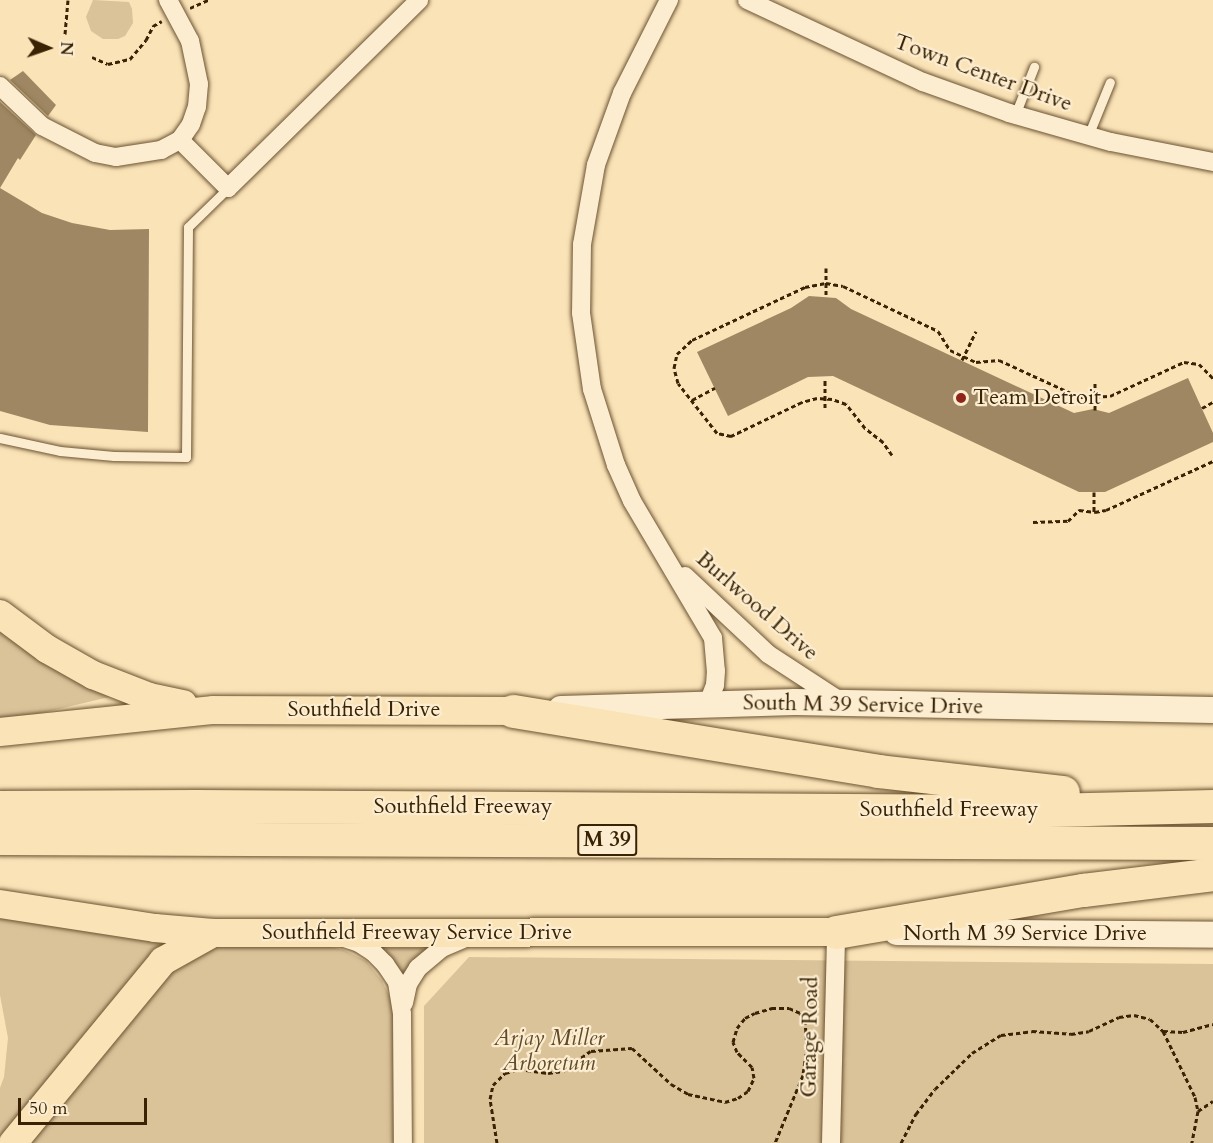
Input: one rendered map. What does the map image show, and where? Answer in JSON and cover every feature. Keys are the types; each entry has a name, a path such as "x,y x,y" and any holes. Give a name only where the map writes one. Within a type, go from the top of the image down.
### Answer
{"highway":[{"path":"513,711 933,778 1211,806"},
{"name":"Southfield Freeway","path":"0,807 207,806 1006,811 1211,806"},
{"name":"Southfield Freeway","path":"0,837 1213,843"},
{"path":"836,932 1083,890 1213,874"}],"main road":[{"path":"0,615 47,649 93,675 149,698 214,710"},
{"name":"South M 39 Service Drive","path":"513,711 708,703 843,703 1213,710"},
{"path":"0,732 214,710"},
{"name":"Southfield Drive","path":"214,710 513,711"},
{"name":"Southfield Freeway Service Drive","path":"0,904 155,928 213,933 836,932"},
{"name":"North M 39 Service Drive","path":"836,932 1213,935"},
{"path":"13,1143 163,961 213,933"}],"street":[{"path":"180,140 228,188 419,0"},
{"name":"Burlwood Drive","path":"669,0 622,93 605,137 588,204 580,274 585,353 602,428 632,501 713,638 715,685 708,703"},
{"name":"Town Center Drive","path":"747,0 923,82 1015,115 1088,136 1213,162"},
{"path":"0,86 42,126 95,153 116,157 138,156 162,150 180,140 191,124 197,107 199,84 190,41 168,9"},
{"name":"Burlwood Drive","path":"670,562 768,654 843,703"},
{"name":"Garage Road","path":"831,1143 836,932"},
{"path":"328,933 359,943 385,964 397,982 402,1014 403,1143"},
{"path":"402,1014 408,984 418,968 442,948 477,933"}],"lane":[{"path":"1015,115 1034,67"},
{"path":"1088,136 1110,82"},
{"path":"0,438 60,452 114,456 186,457 188,227 228,188"}],"path":[{"path":"65,34 68,0"},
{"path":"188,9 208,0"},
{"path":"92,57 108,64 130,58 168,9"},
{"path":"826,267 826,295"},
{"path":"892,455 883,442 865,428 846,404 825,398 802,402 731,436 717,433 678,382 674,368 677,354 686,343 805,287 826,283 843,286 938,331 950,350 963,358 976,362 999,360 1080,397 1110,396 1184,362 1200,364 1213,378"},
{"path":"963,358 976,331"},
{"path":"825,378 825,408"},
{"path":"1095,382 1095,410"},
{"path":"692,400 715,388"},
{"path":"1202,408 1213,402"},
{"path":"1033,522 1068,521 1079,510 1094,512 1116,506 1213,461"},
{"path":"1094,492 1094,512"},
{"path":"496,1143 490,1099 493,1085 506,1073 519,1069 548,1073 563,1071 591,1052 608,1048 632,1048 671,1084 688,1094 725,1102 738,1098 748,1091 754,1078 752,1067 737,1052 733,1042 736,1028 745,1018 755,1013 772,1008 789,1008 800,1013 805,1020 807,1046 803,1075 775,1143"},
{"path":"901,1143 916,1114 935,1089 972,1053 1001,1035 1032,1031 1071,1034 1089,1031 1119,1017 1134,1015 1150,1019 1163,1031 1190,1086 1198,1111 1192,1143"},
{"path":"1163,1031 1183,1032 1213,1024"},
{"path":"1198,1111 1213,1101"}],"green space":[{"path":"93,0 129,2 133,23 125,36 118,39 103,39 91,31 86,17"},
{"path":"0,623 109,694 109,697 0,723"},
{"path":"0,917 160,941 163,946 0,1143 0,1088 4,1077 8,1038 0,995"},
{"path":"211,945 326,946 344,950 366,961 382,981 392,1002 395,1019 395,1143 30,1143 170,971"},
{"path":"386,948 422,948 425,952 403,976 386,953"},
{"name":"Arjay Miller Arboretum","path":"469,957 1213,964 1213,1143 424,1143 424,1006"}],"building":[{"path":"23,71 56,105 48,116 10,80"},
{"path":"0,102 36,135 20,160 18,158 0,188"},
{"path":"0,188 42,213 72,223 110,230 149,229 148,432 50,425 0,411"},
{"name":"Team Detroit","path":"809,296 836,298 851,309 1074,413 1093,409 1109,413 1188,378 1213,433 1213,442 1105,492 1079,492 833,376 808,377 728,416 697,352 791,308"}],"place":[{"name":"Team Detroit","path":"961,398"}]}
